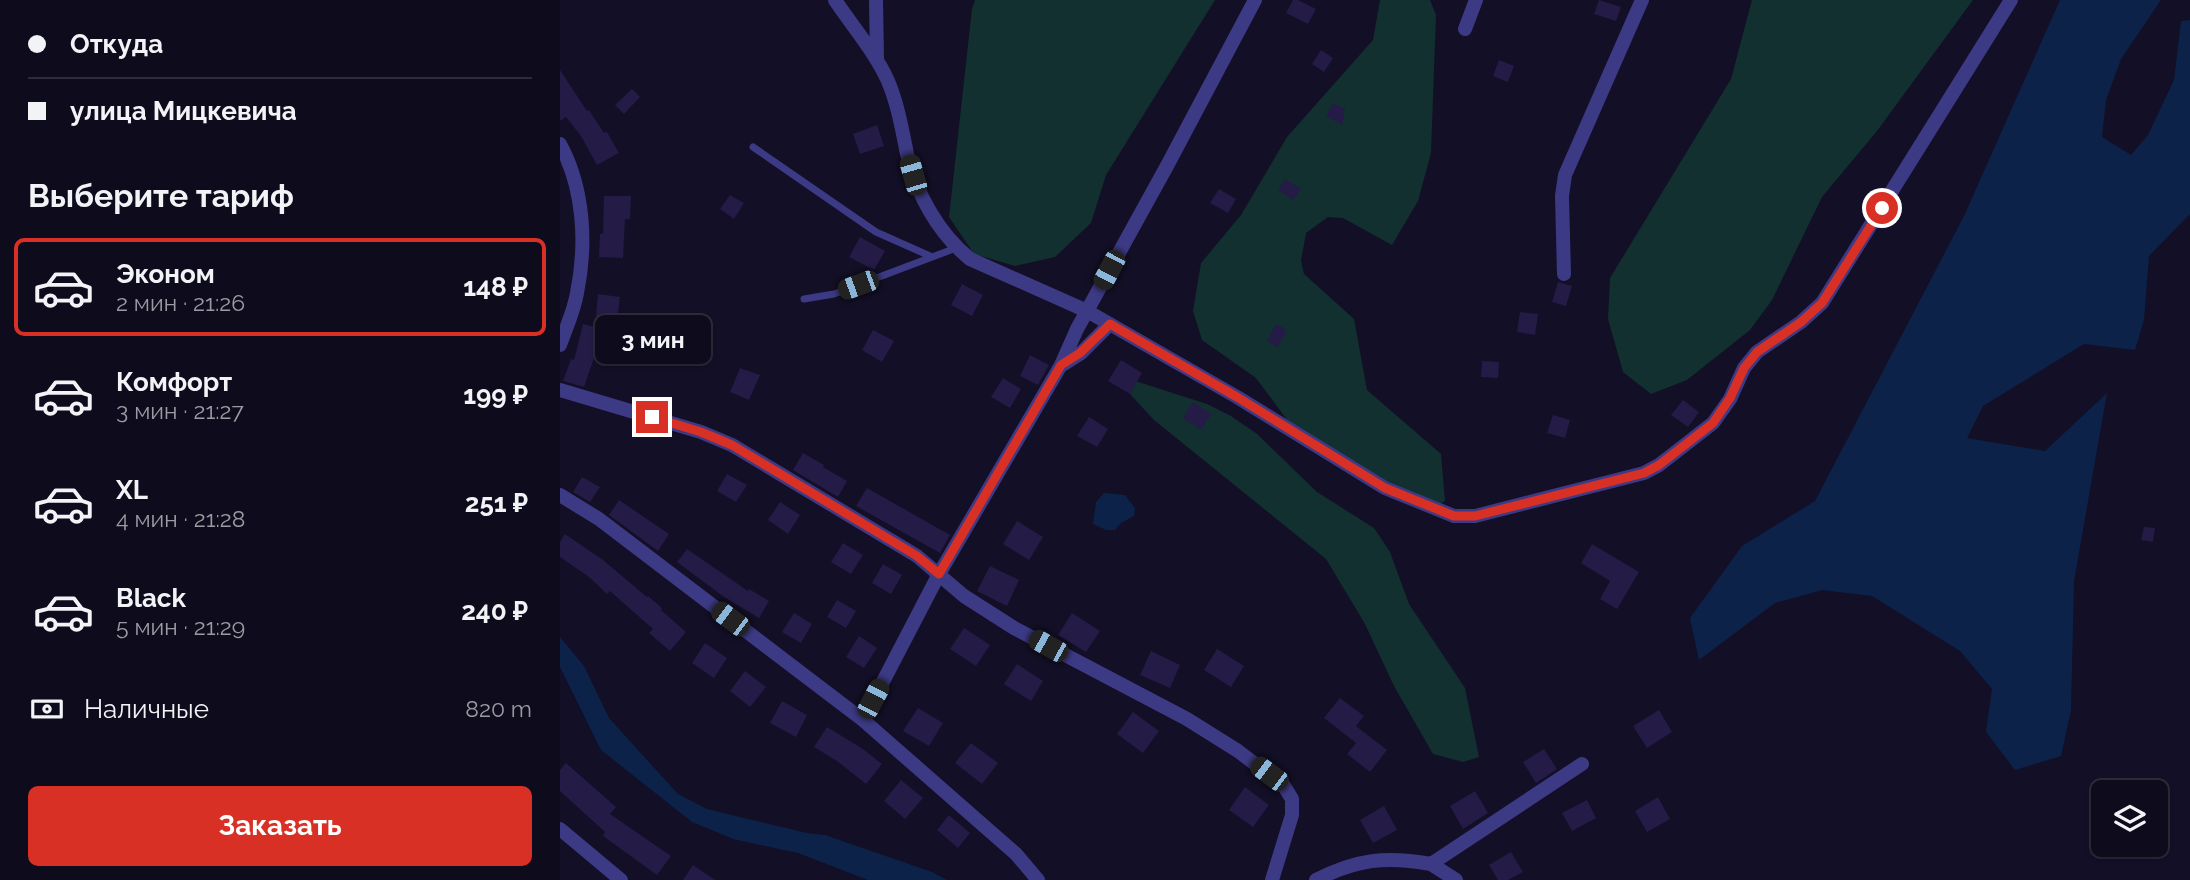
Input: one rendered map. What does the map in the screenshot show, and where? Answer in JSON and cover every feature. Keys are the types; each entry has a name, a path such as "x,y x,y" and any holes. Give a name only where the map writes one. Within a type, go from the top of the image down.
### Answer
{"street":[{"path":"835,0 877,59 894,96 913,175 934,217 956,247 970,259 1087,311 1237,397 1385,488 1454,516 1475,516 1644,473 1659,465 1713,423 1730,398 1744,368 1757,352 1801,322 1822,303 2011,0"},
{"path":"876,0 877,59"},
{"path":"863,720 939,574 1061,365 1087,311 1255,0"},
{"path":"1465,29 1476,0"},
{"path":"1563,274 1562,196 1565,175 1642,0"},
{"path":"560,144 569,160 580,204 583,250 577,295 560,345"},
{"path":"1061,365 1080,353 1110,324"},
{"path":"560,390 701,432 732,445 917,556 964,596 1014,628 1186,719 1238,751 1284,786 1292,799 1292,815 1272,880"},
{"path":"560,495 599,519 863,720 1016,854 1038,880"},
{"path":"1431,864 1581,764"},
{"path":"560,829 621,880"},
{"path":"1316,880 1339,868 1399,858 1431,864 1456,880"}],"lane":[{"path":"753,148 876,232 930,256"},
{"path":"804,299 834,294 956,247"}],"green space":[{"path":"975,0 1215,0 1106,175 1091,223 1055,257 1015,266 974,254 949,217"},
{"path":"1380,0 1430,0 1436,15 1431,153 1418,201 1392,245 1343,218 1328,217 1306,233 1301,261 1304,274 1354,319 1367,390 1441,454 1445,501 1432,509 1302,440 1256,378 1202,340 1193,311 1201,263 1241,215 1287,137 1373,40"},
{"path":"1752,0 1973,0 1877,131 1822,197 1772,300 1750,330 1687,380 1651,394 1623,372 1608,319 1610,278 1731,79"},
{"path":"1126,378 1207,404 1231,416 1257,434 1317,492 1374,528 1390,552 1409,604 1465,688 1479,757 1463,762 1433,754 1394,686 1365,624 1326,559 1154,420 1130,394"}],"water":[{"path":"2060,0 2161,0 2121,59 2106,100 2102,137 2131,155 2148,135 2174,80 2181,21 2190,20 2190,214 2149,256 2144,320 2135,350 2084,344 1983,406 1967,438 2045,451 2107,393 2074,581 2071,710 2061,756 2015,770 1986,732 1992,689 1960,651 1872,596 1822,590 1775,603 1699,660 1690,618 1742,546 1815,501 1964,216"},
{"path":"1104,493 1125,495 1135,508 1134,516 1115,530 1106,530 1093,524 1096,502"},
{"path":"560,637 584,666 609,718 678,794 707,809 825,835 932,872 947,880 868,880 798,853 733,839 692,822 601,750 560,667"}],"building":[{"path":"1293,0 1316,9 1308,24 1286,13"},
{"path":"1599,0 1621,7 1616,21 1594,14"},
{"path":"1321,50 1333,58 1324,72 1312,64"},
{"path":"1499,60 1514,66 1508,82 1493,76"},
{"path":"560,70 587,111 589,110 604,133 607,132 619,153 597,165 581,136 566,117 560,121"},
{"path":"632,89 640,97 624,114 615,105"},
{"path":"1333,103 1345,109 1342,125 1326,116"},
{"path":"877,125 884,146 860,154 853,134"},
{"path":"1285,179 1301,189 1293,200 1278,190"},
{"path":"1219,189 1236,199 1228,213 1210,203"},
{"path":"730,195 744,203 734,219 720,209"},
{"path":"604,196 631,196 630,219 625,219 623,258 599,257 600,234 603,234"},
{"path":"860,237 885,251 874,270 849,257"},
{"path":"1558,282 1572,286 1566,306 1552,302"},
{"path":"962,284 983,295 972,316 951,305"},
{"path":"598,294 620,297 617,321 611,320 602,354 596,352 584,387 563,381 571,359 574,360 583,324 595,327"},
{"path":"1520,312 1538,314 1535,335 1517,332"},
{"path":"1276,324 1287,330 1278,347 1267,341"},
{"path":"873,330 894,341 882,362 862,350"},
{"path":"1030,355 1049,365 1038,385 1020,376"},
{"path":"1121,360 1142,373 1130,394 1108,381"},
{"path":"1482,361 1499,362 1498,378 1481,377"},
{"path":"740,368 760,375 749,400 730,392"},
{"path":"1003,378 1021,389 1010,408 991,397"},
{"path":"1683,400 1699,412 1688,427 1671,415"},
{"path":"1193,402 1211,414 1201,430 1183,418"},
{"path":"1553,415 1570,420 1565,438 1547,433"},
{"path":"1089,417 1108,429 1097,447 1077,436"},
{"path":"803,453 847,481 838,497 793,470"},
{"path":"727,474 747,485 736,502 717,491"},
{"path":"582,477 600,487 590,502 573,492"},
{"path":"867,488 950,535 940,553 856,506"},
{"path":"619,500 669,534 658,551 609,515"},
{"path":"780,502 800,515 788,534 768,520"},
{"path":"1017,521 1043,537 1029,560 1003,544"},
{"path":"2144,527 2155,528 2153,542 2141,540"},
{"path":"565,534 648,596 686,632 670,651 649,633 653,629 610,591 607,594 589,577 560,557 560,542"},
{"path":"843,543 863,555 851,574 831,562"},
{"path":"1592,544 1639,572 1617,609 1600,599 1610,581 1581,563"},
{"path":"687,549 748,591 749,589 769,601 759,618 724,597 677,562"},
{"path":"883,564 902,575 891,594 872,583"},
{"path":"990,566 1019,580 1007,606 977,591"},
{"path":"837,600 856,611 846,628 827,617"},
{"path":"794,613 812,624 801,643 782,632"},
{"path":"1072,613 1100,631 1086,652 1058,635"},
{"path":"964,628 990,645 976,666 950,649"},
{"path":"859,636 877,648 864,668 846,657"},
{"path":"705,643 727,658 714,678 692,663"},
{"path":"1217,649 1244,666 1231,687 1204,670"},
{"path":"1151,651 1180,665 1170,688 1140,675"},
{"path":"1017,664 1043,681 1031,701 1004,684"},
{"path":"745,671 766,687 750,707 730,691"},
{"path":"1340,698 1364,716 1356,726 1387,750 1370,772 1347,754 1356,743 1324,718"},
{"path":"782,701 807,715 796,737 770,723"},
{"path":"918,708 943,723 929,746 903,731"},
{"path":"1659,710 1672,732 1647,748 1633,726"},
{"path":"1133,712 1159,731 1143,753 1117,734"},
{"path":"827,727 882,764 866,784 814,747"},
{"path":"971,743 998,763 982,784 955,763"},
{"path":"1544,749 1557,769 1536,783 1523,762"},
{"path":"566,763 616,807 610,814 671,856 657,875 603,836 605,832 560,791 560,770"},
{"path":"901,780 923,798 905,819 884,801"},
{"path":"1245,787 1269,805 1253,827 1229,810"},
{"path":"1475,791 1488,813 1463,829 1450,806"},
{"path":"1658,797 1670,819 1647,832 1635,811"},
{"path":"1587,800 1596,818 1572,831 1562,813"},
{"path":"1384,806 1397,830 1373,843 1360,820"},
{"path":"949,815 970,833 958,848 937,830"},
{"path":"1511,852 1523,872 1508,880 1498,880 1489,865"},
{"path":"693,865 715,880 683,880"}],"route":[{"path":"652,417 732,445 917,556 939,574 1061,365 1080,353 1110,324 1237,397 1385,488 1454,516 1475,516 1644,473 1659,465 1713,423 1730,398 1744,368 1757,352 1801,322 1822,303 1882,208"}]}
